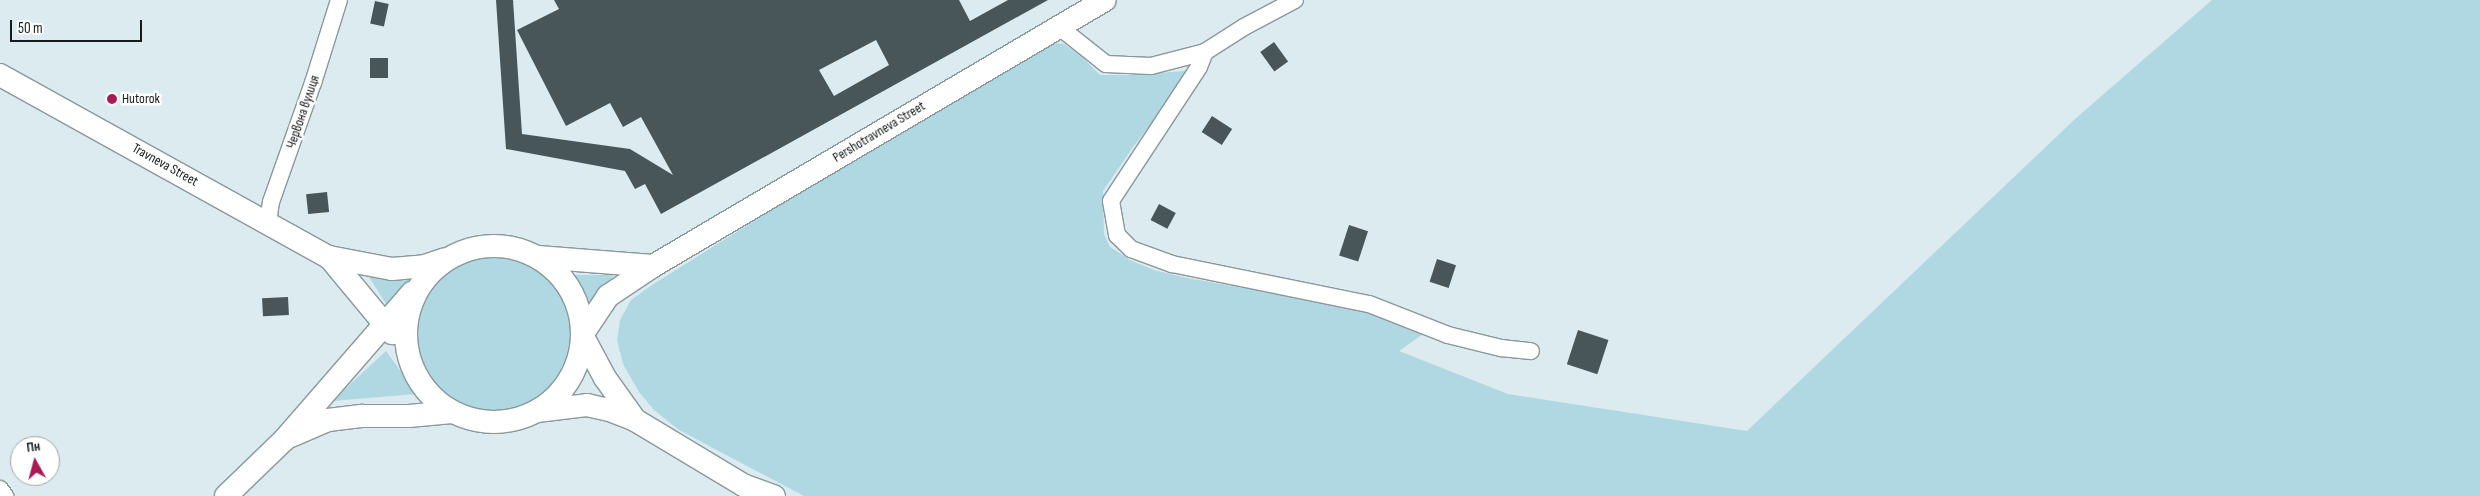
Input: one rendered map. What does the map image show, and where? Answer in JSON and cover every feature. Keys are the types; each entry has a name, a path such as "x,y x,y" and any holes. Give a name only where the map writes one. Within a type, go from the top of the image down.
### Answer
{"street":[{"name":"Червона вулиця","path":"268,224 271,202 313,83 339,0"},
{"name":"Pershotravneva Street","path":"582,335 608,296 653,266 1105,0"},
{"path":"1058,26 1106,64 1151,66 1205,52 1244,27 1295,0"},
{"path":"1205,52 1198,67 1112,201 1117,235 1131,249 1172,264 1369,304 1448,335 1476,343 1531,351"},
{"name":"Travneva Street","path":"0,76 329,257"},
{"path":"329,257 392,269 426,266 477,247 500,246 538,258 547,263 568,286 580,316 582,335 578,358 571,377 561,391 537,411"},
{"path":"329,257 384,322 408,355"},
{"path":"226,496 285,439 384,322 422,281 448,258"},
{"path":"538,258 653,266"},
{"path":"422,281 406,317 405,334 410,364 427,393 452,412 480,421 511,420 537,411 587,405 635,420 743,484 774,496"},
{"path":"582,335 604,378 635,420"},
{"path":"285,439 328,420 363,416 409,416 452,412"},
{"path":"0,490 5,496"}],"shaded area":[{"path":"2212,0 2480,0 2480,496 804,496 679,430 654,410 639,392 623,364 617,340 620,320 631,300 652,285 1040,42 1064,44 1082,57 1100,75 1139,75 1192,70 1133,147 1103,191 1104,234 1110,247 1130,260 1154,270 1187,278 1343,305 1426,332 1399,351 1508,394 1747,431 2075,119"},
{"path":"495,257 524,263 538,270 549,280 559,291 566,305 572,334 566,363 559,377 549,388 538,398 524,405 495,411 466,405 452,398 441,388 431,377 424,363 418,334 424,305 431,291 441,280 452,270 466,263"},
{"path":"573,275 614,275 592,306"},
{"path":"369,277 416,279 390,310"},
{"path":"386,351 417,394 332,401"}],"building":[{"path":"496,0 513,0 522,134 630,149 673,175 641,117 623,127 610,103 566,126 517,30 559,9 554,0 959,0 970,21 1008,0 1048,0 661,214 645,184 635,189 625,171 506,149","holes":["876,40 889,65 834,96 819,70"]},
{"path":"375,1 389,4 384,26 370,23"},
{"path":"1274,42 1288,61 1274,71 1260,52"},
{"path":"370,58 388,58 388,78 370,78"},
{"path":"1212,116 1232,129 1222,145 1202,132"},
{"path":"327,192 329,212 308,214 306,194"},
{"path":"1159,204 1176,213 1167,229 1151,220"},
{"path":"1349,225 1368,231 1358,262 1339,255"},
{"path":"1437,259 1456,265 1449,288 1430,282"},
{"path":"288,297 289,315 263,316 262,298"},
{"path":"1578,330 1608,340 1597,374 1567,364"}],"place":[{"name":"Hutorok","path":"112,99"}]}
